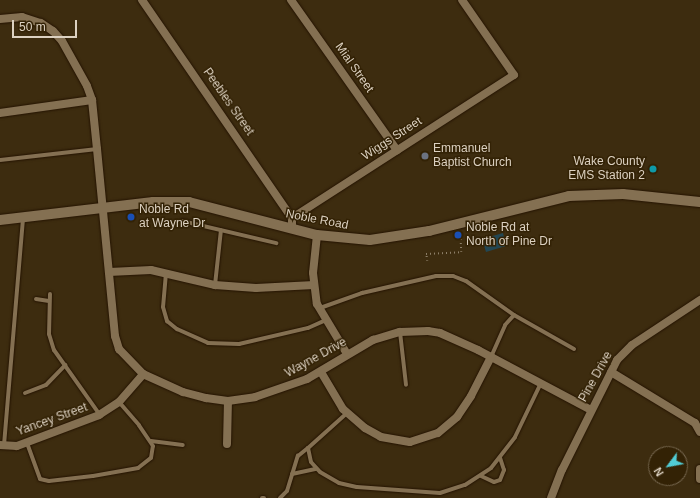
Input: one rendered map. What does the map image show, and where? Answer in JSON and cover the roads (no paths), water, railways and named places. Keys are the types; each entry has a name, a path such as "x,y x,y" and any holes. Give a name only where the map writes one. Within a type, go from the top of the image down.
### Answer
{"street":[{"name":"Peebles Street","path":"142,0 292,224"},
{"name":"Mial Street","path":"291,0 398,150"},
{"name":"Wiggs Street","path":"292,224 398,150 514,75 462,0"},
{"name":"Wayne Drive","path":"0,19 22,17 41,23 53,31 62,41 81,72 92,100 115,336 119,349 143,374 183,392 228,401 255,397 290,387 321,372 347,354 373,340 400,332 440,333 491,357 591,410"},
{"path":"0,114 92,100"},
{"name":"Noble Road","path":"0,220 23,216 153,202 189,202 292,224 317,235 363,240 400,237 549,199 575,195 623,194 700,202"},
{"path":"317,235 314,285 320,309 347,354"},
{"path":"109,272 166,272 215,286 256,288 314,285"},
{"name":"Pine Drive","path":"551,498 591,410 623,352 700,300"},
{"path":"321,372 347,413 381,437 402,442 428,438 457,418 471,396 491,357"},
{"path":"611,372 695,423 700,432"},
{"name":"Yancey Street","path":"2,445 17,446 27,443 100,415 119,402 143,374"},
{"path":"227,444 228,401"},
{"path":"700,469 700,479"}],"lane":[{"path":"0,160 97,149"},
{"path":"2,445 23,216"},
{"path":"182,221 198,223 276,243"},
{"path":"215,286 221,230"},
{"path":"166,272 163,307 167,321 177,329 208,342 239,344 308,328 326,320"},
{"path":"320,309 362,293 436,276 452,276 466,281 514,315 574,349"},
{"path":"50,294 49,334 54,350 100,415"},
{"path":"36,299 49,301"},
{"path":"491,357 505,325 514,315"},
{"path":"400,332 406,385"},
{"path":"25,393 46,385 65,365"},
{"path":"308,448 311,462 316,468 339,483 421,493 453,489 482,476 500,458 515,437 541,383"},
{"path":"27,443 40,479 49,481 138,468 146,462 154,452 151,441 119,402"},
{"path":"280,498 286,491 298,456 347,413"},
{"path":"151,441 183,445"},
{"path":"482,476 494,482 500,480 504,470 500,458"},
{"path":"292,474 316,468"}],"water":[{"path":"503,233 506,246 486,252 482,239"}],"place":[{"name":"Emmanuel Baptist Church","path":"425,156"},
{"name":"Wake County EMS Station 2","path":"653,169"},
{"name":"Noble Rd at Wayne Dr","path":"131,217"},
{"name":"Noble Rd at North of Pine Dr","path":"458,235"}]}
